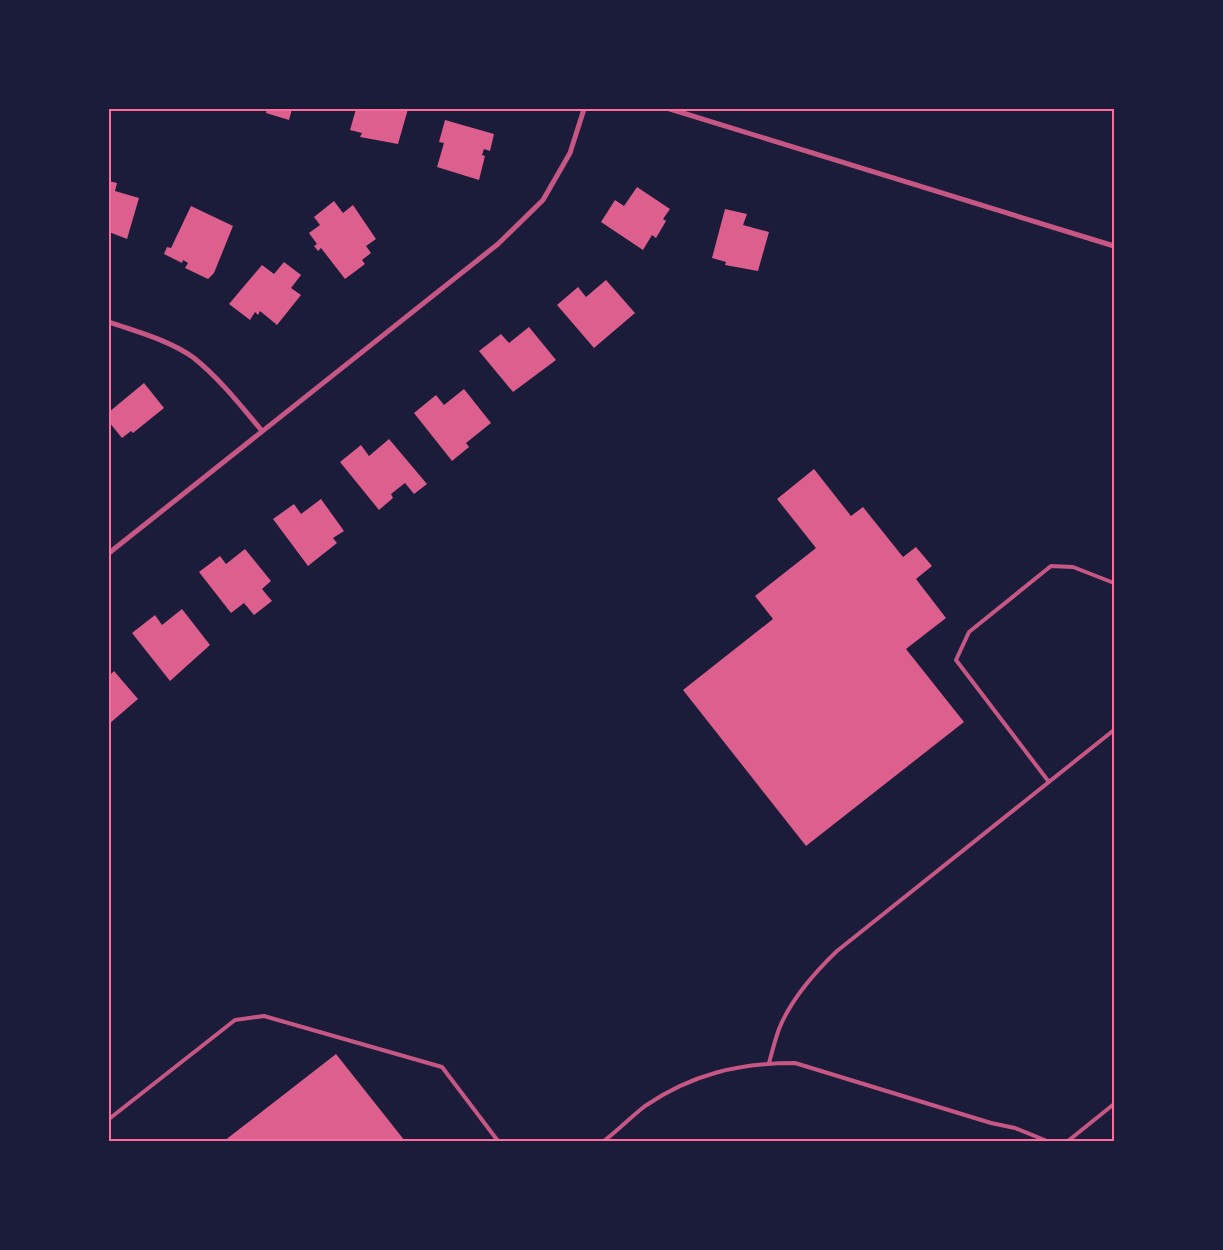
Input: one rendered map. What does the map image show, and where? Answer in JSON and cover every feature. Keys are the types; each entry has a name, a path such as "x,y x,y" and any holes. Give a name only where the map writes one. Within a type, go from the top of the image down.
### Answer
{"street":[{"path":"109,553 498,244 543,200 570,154 584,109"},
{"path":"670,109 1114,246"},
{"path":"109,322 168,344 192,357 216,377 262,431"}],"lane":[{"path":"1049,782 956,660 969,632 1051,566 1073,568 1114,583"},
{"path":"769,1063 780,1028 798,995 821,966 837,951 1114,730"},
{"path":"109,1119 235,1020 264,1016 442,1068 498,1141"},
{"path":"604,1141 645,1107 672,1090 708,1074 747,1065 769,1063 795,1063 991,1123 1015,1128 1047,1141"},
{"path":"1068,1141 1114,1104"}],"building":[{"path":"267,109 292,109 289,120 266,113"},
{"path":"356,109 408,109 398,144 360,137 362,133 350,130"},
{"path":"445,120 494,134 490,151 484,149 482,155 485,156 479,180 437,167 444,143 439,142"},
{"path":"109,181 117,183 115,191 139,198 127,239 109,232"},
{"path":"637,187 670,209 663,219 666,221 656,238 652,235 643,250 601,222 615,200 624,206"},
{"path":"334,201 343,213 353,205 376,239 366,246 371,253 362,260 365,264 345,279 321,248 318,251 314,246 317,244 309,233 320,225 314,217"},
{"path":"191,206 233,226 214,273 208,279 185,268 188,263 183,260 182,263 164,254 167,247 171,248"},
{"path":"725,209 747,214 743,225 769,232 758,271 725,265 726,262 712,258"},
{"path":"284,262 301,275 291,288 301,295 277,325 260,311 258,315 255,312 250,320 229,304 262,265 274,274"},
{"path":"606,280 635,313 594,348 557,305 578,287 586,297"},
{"path":"529,327 556,360 513,392 479,351 501,334 509,343"},
{"path":"144,383 164,408 133,433 131,431 122,438 109,422 109,412"},
{"path":"464,389 491,423 466,443 469,447 452,461 414,413 436,395 444,405"},
{"path":"389,439 427,484 414,494 405,483 391,494 393,498 379,510 340,462 361,445 369,456"},
{"path":"814,469 851,516 863,507 903,557 916,547 932,566 916,579 946,618 906,649 964,722 806,846 683,690 773,619 755,596 816,548 777,499"},
{"path":"321,499 344,531 333,538 337,543 308,566 273,519 294,504 301,514"},
{"path":"245,549 271,581 262,589 272,601 254,615 244,603 231,613 199,572 220,556 226,564"},
{"path":"182,609 210,645 170,681 132,633 155,615 162,625"},
{"path":"114,671 138,699 109,724 109,676"},
{"path":"336,1054 405,1141 224,1141"}]}
